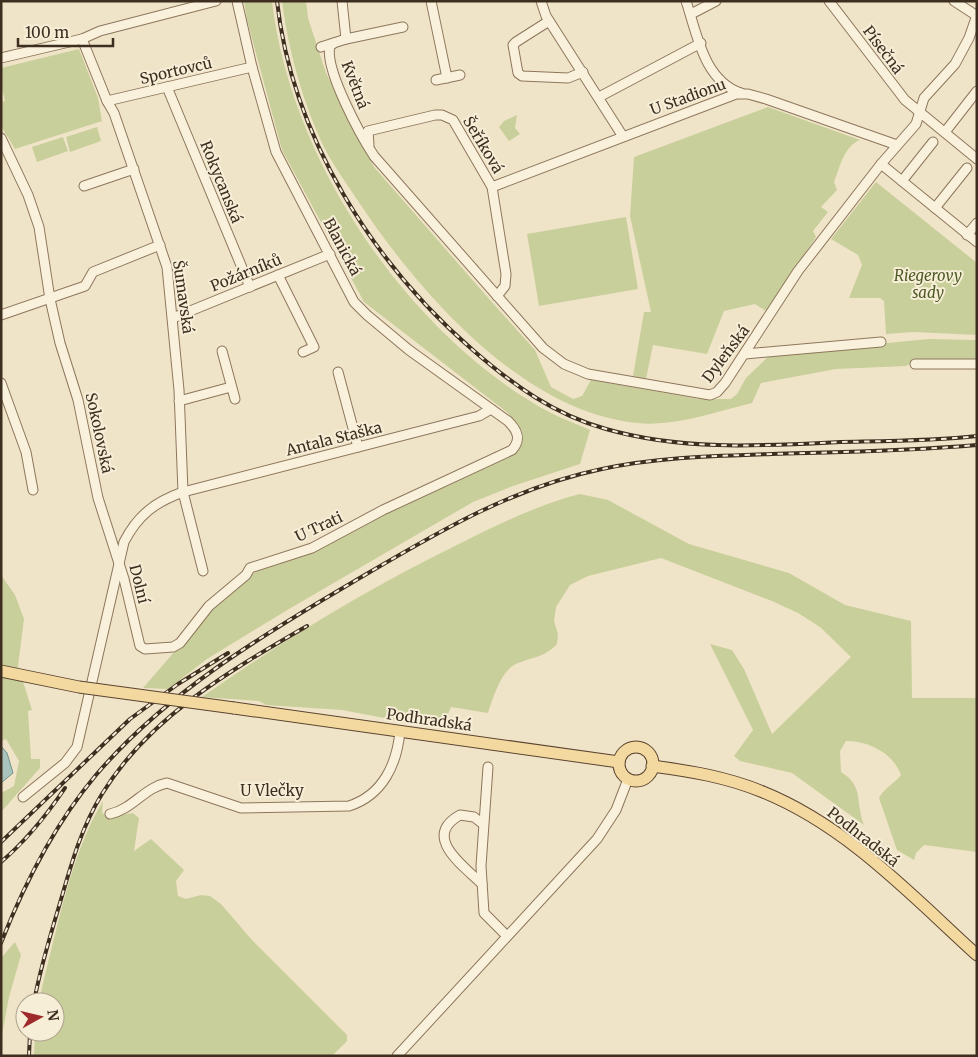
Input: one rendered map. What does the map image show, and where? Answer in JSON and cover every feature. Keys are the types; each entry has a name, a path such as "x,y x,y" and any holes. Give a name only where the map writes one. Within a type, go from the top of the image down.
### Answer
{"main road":[{"name":"Podhradská","path":"1,671 60,684 619,762"},
{"path":"639,748 648,753 652,766 650,773 642,780 628,779 621,771 619,762 626,750 639,748"},
{"name":"Podhradská","path":"652,766 693,772 737,783 765,792 812,816 854,846 977,955"}],"street":[{"path":"1,58 82,39 100,31 216,1"},
{"name":"Blanická","path":"237,1 252,67 276,152 354,302 409,350 514,426 518,439"},
{"path":"342,1 346,38"},
{"path":"431,1 447,78"},
{"path":"541,1 549,21 622,135"},
{"path":"686,1 707,62 717,78 729,88 743,94"},
{"path":"691,14 716,1"},
{"name":"Písečná","path":"829,1 896,89 919,111 977,159"},
{"path":"954,1 977,15"},
{"name":"Dyleňská","path":"369,148 379,162 497,296 548,352 564,364 593,376 710,395 722,388 798,271 881,164 916,124 924,98 955,64 969,38 977,15"},
{"path":"549,21 513,45 518,73 522,76 568,78 583,72"},
{"name":"Květná","path":"369,148 341,92 329,55 330,46 346,38 403,27"},
{"name":"Šumavská","path":"82,39 107,101 114,113 167,267 179,400 183,492 203,571"},
{"path":"321,47 334,43"},
{"path":"599,97 701,43"},
{"name":"Sportovců","path":"107,101 252,67"},
{"path":"436,80 460,76"},
{"name":"Rokycanská","path":"167,87 250,287"},
{"path":"945,132 977,91"},
{"name":"U Stadionu","path":"492,187 622,135 721,99 743,94 897,145"},
{"name":"Šeříková","path":"358,129 368,131 435,115 448,117 457,125 492,187 506,274 505,286 497,296"},
{"path":"368,131 369,148"},
{"name":"Sokolovská","path":"1,138 24,186 36,219 60,343 78,400 98,498 110,542 118,562"},
{"path":"902,181 932,142"},
{"path":"881,164 977,242"},
{"path":"935,208 967,168"},
{"path":"84,186 134,169"},
{"path":"967,234 977,223"},
{"path":"1,315 85,286 93,272 160,245"},
{"name":"Požárníků","path":"173,318 330,254"},
{"path":"278,275 314,347 303,352"},
{"path":"745,354 881,342"},
{"path":"222,351 235,399"},
{"path":"914,364 977,364"},
{"path":"338,372 358,447"},
{"path":"1,383 26,452 33,490"},
{"path":"179,400 231,387"},
{"name":"Antala Staška","path":"183,492 479,416 491,409"},
{"name":"U Trati","path":"145,650 173,647 180,644 209,606 246,575 250,568 312,548 383,510 512,450 518,439"},
{"name":"Dolní","path":"145,650 140,646 118,562 124,542 139,518 157,503 183,492"},
{"path":"23,797 72,756 80,739 118,562"},
{"name":"U Vlečky","path":"110,814 128,808 152,789 167,783 241,808 349,806 360,802 387,776 396,759 400,731"},
{"path":"488,767 483,824 482,884 484,913 507,936"},
{"path":"397,1056 599,837 616,810 628,779"},
{"path":"482,884 447,850 444,835 450,823 460,815 474,817 483,824"}],"green space":[{"path":"244,1 272,1 283,60 302,119 328,177 361,232 399,284 442,331 489,372 538,406 590,430 580,464 513,486 473,502 207,659 168,689 143,688 226,592 257,571 307,553 477,469 517,452 522,440 519,428 508,413 364,302 282,150 247,20"},
{"path":"282,1 306,1 308,18 326,73 374,167 535,350 551,387 573,399 582,396 591,380 699,399 731,399 737,394 746,378 771,354 929,339 977,340 977,361 916,360 906,366 836,369 761,383 752,403 695,418 666,423 637,423 594,414 553,396 513,371 476,340 441,306 409,270 356,198 335,167 309,112 292,57"},
{"path":"79,49 98,98 102,121 15,149 1,126 1,102 5,101 1,84 1,68"},
{"path":"768,107 860,140 850,147 843,158 834,182 837,190 821,207 828,212 813,231 816,237 766,311 755,304 724,311 707,354 653,345 646,379 633,376 644,312 651,312 630,216 634,157"},
{"path":"517,115 515,128 520,134 509,141 499,127 504,121"},
{"path":"97,127 101,141 70,152 66,137"},
{"path":"63,137 68,151 37,162 32,147"},
{"name":"Riegerovy sady","path":"876,182 977,263 977,335 914,332 886,334 884,301 880,298 849,298 862,265 858,255 831,239"},
{"path":"626,217 638,289 539,306 527,234"},
{"path":"580,494 608,500 689,544 789,573 845,605 911,621 912,698 977,698 977,852 924,845 916,853 914,860 897,850 879,798 901,775 892,760 871,746 846,741 840,751 841,772 848,777 856,789 864,825 792,773 740,761 734,756 753,730 710,644 732,650 744,669 772,734 851,657 820,627 798,613 661,558 588,576 570,585 556,607 554,621 558,634 557,644 552,649 520,662 509,669 498,687 488,713 451,707 442,729 342,710 266,705 259,701 202,697 294,636 390,580 485,531 548,504"},
{"path":"1,575 15,595 24,619 18,666 32,710 28,711 31,759 40,759 40,768 1,812 1,793 14,786 19,761 6,739 1,741"},
{"path":"103,801 102,812 106,817 133,813 139,818 134,851 151,839 184,870 176,881 178,896 186,899 201,895 210,896 221,904 252,940 347,1035 347,1041 332,1056 34,1056 35,1042 65,1042 65,992 41,992 60,913 74,865 92,821"},
{"path":"15,942 21,955 9,997 1,1040 1,958"}],"water":[{"path":"1,746 7,753 13,773 1,783"}],"waterway":[{"path":"1,659 1,667"}],"railway":[{"path":"277,1 286,51 300,100 319,148 343,194 371,238 403,279 437,317 489,364 536,398 569,416 606,429 635,436 693,444 781,445 926,440 977,436"},
{"path":"1,943 20,898 54,834 81,794 123,745 184,692 250,645 318,602 473,515 536,488 568,477 644,462 708,456 900,450 977,445"},
{"path":"36,992 77,847 88,820 102,794 121,766 143,741 194,698 221,678 307,626"},
{"path":"1,842 130,719 178,684 228,653"},
{"path":"1,862 36,827 65,788"},
{"path":"29,1056 30,1042"}]}
